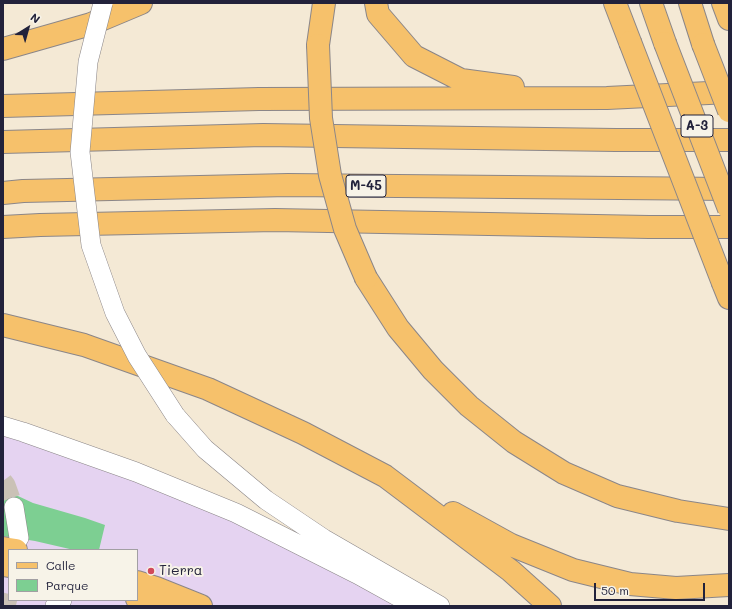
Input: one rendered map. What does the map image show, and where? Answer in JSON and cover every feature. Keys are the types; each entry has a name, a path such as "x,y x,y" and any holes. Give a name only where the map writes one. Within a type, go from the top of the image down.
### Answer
{"main road":[{"path":"3,49 91,24 141,3"},
{"path":"324,3 318,45 321,118 330,176 345,229 366,278 398,328 433,370 469,406 514,442 564,473 617,496 678,512 729,519"},
{"path":"376,3 378,14 414,56 461,80 607,98"},
{"path":"615,3 726,291"},
{"name":"A-3","path":"652,3 665,43 729,209"},
{"name":"A-3","path":"690,3 703,44 729,111"},
{"path":"723,3 729,19"},
{"path":"3,106 259,99 607,98 729,92"},
{"path":"3,142 263,135 729,140"},
{"name":"M-45","path":"3,193 23,191 288,186 729,189"},
{"path":"3,228 40,225 275,220 649,227 729,226"},
{"path":"3,325 84,345 208,389 303,433 511,545 573,570 630,584 676,588 729,585"},
{"path":"385,476 510,571 550,606"},
{"path":"138,582 202,606"}],"street":[{"path":"103,3 88,62 80,152 91,246 115,313 137,356 175,415 205,449 266,500 324,539 440,606"},
{"path":"3,426 136,472 236,513 357,574 416,606"},
{"path":"3,429 23,432"},
{"path":"13,545 14,507"}],"shaded area":[{"path":"3,426 136,472 415,606 3,606"}],"green space":[{"path":"3,493 18,496 33,503 105,525 99,549 70,549 35,541 3,536"}],"tunnel":[{"path":"3,481 6,485 14,507"},
{"path":"6,606 8,598"}],"place":[{"name":"Tierra","path":"151,571"}]}
